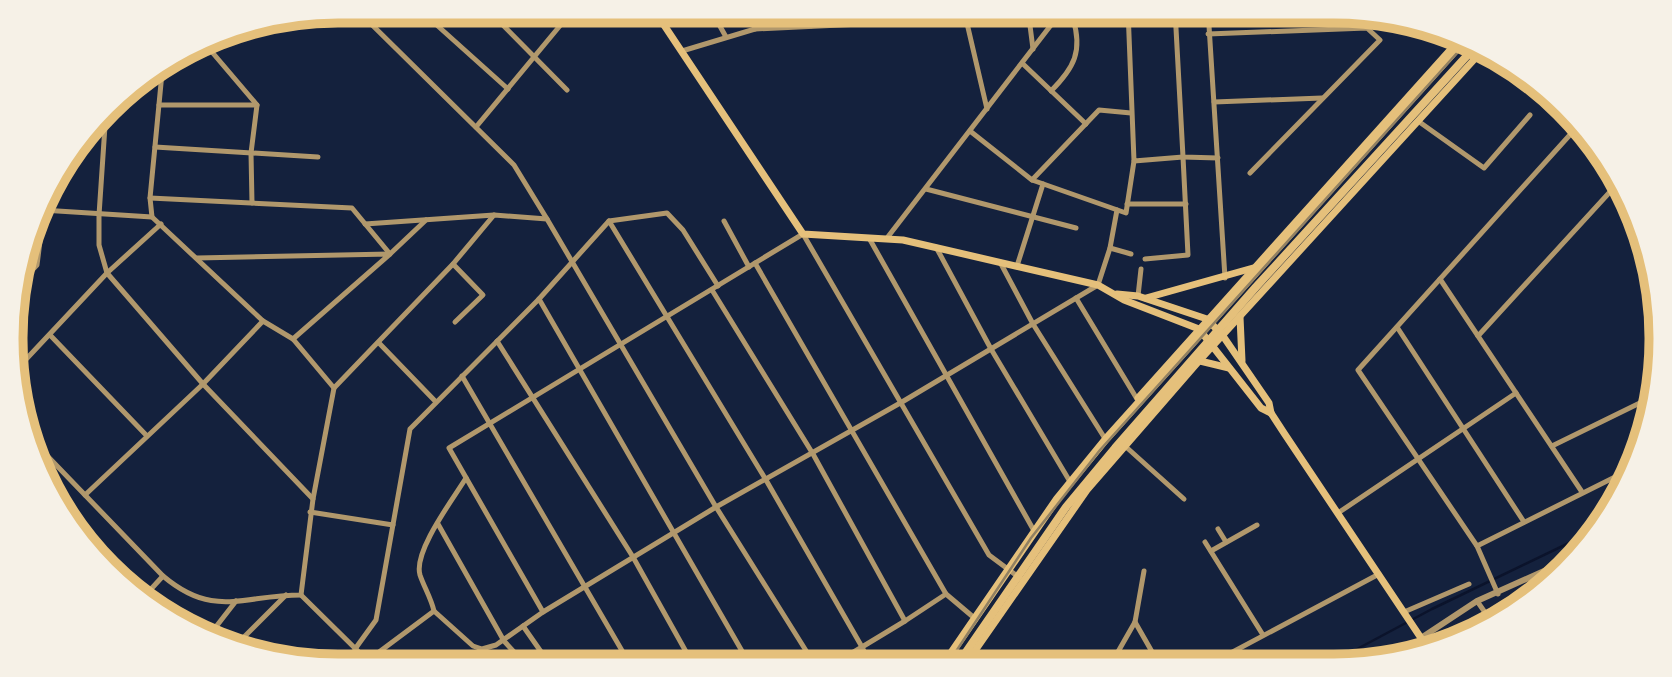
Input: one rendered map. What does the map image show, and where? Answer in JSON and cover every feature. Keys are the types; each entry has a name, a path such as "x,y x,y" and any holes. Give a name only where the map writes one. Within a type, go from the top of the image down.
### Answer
{"main road":[{"path":"663,23 803,234 887,238 1098,285 1124,300 1199,329 1261,408 1271,413"},
{"path":"948,654 1032,529 1104,437 1207,319 1455,47"},
{"path":"949,654 1057,499 1106,439 1455,48"},
{"path":"965,654 1066,507 1115,448 1255,288 1469,53"},
{"path":"973,654 1087,491 1213,345 1476,57"},
{"path":"1142,298 1226,278 1255,268"},
{"path":"1116,294 1142,298 1207,319 1223,335 1269,403 1271,413 1423,641"},
{"path":"1240,316 1242,363"},
{"path":"1199,361 1216,363 1233,370"}],"street":[{"path":"370,23 514,164 716,506 808,654"},
{"path":"434,23 508,89"},
{"path":"501,23 567,90"},
{"path":"476,127 563,23"},
{"path":"718,23 726,37"},
{"path":"753,23 755,29"},
{"path":"682,51 755,29 880,23"},
{"path":"967,23 987,109"},
{"path":"1030,23 1033,49"},
{"path":"887,238 1051,25 1059,23"},
{"path":"1051,91 1075,64 1078,47 1074,23"},
{"path":"970,131 1032,180 1126,213 1134,161 1128,23"},
{"path":"1145,259 1188,255 1176,23"},
{"path":"1208,23 1226,278"},
{"path":"1208,34 1367,28 1380,40 1250,173"},
{"path":"210,50 257,105 251,153 252,203"},
{"path":"1022,63 1086,124"},
{"path":"152,216 150,198 162,77"},
{"path":"1214,102 1323,98"},
{"path":"159,105 257,105"},
{"path":"1032,180 1099,110 1131,113"},
{"path":"1418,121 1484,168 1530,115"},
{"path":"105,126 99,245 107,273 203,384 313,499"},
{"path":"1497,592 1476,547 1358,370 1573,132"},
{"path":"155,147 318,157"},
{"path":"1134,161 1218,158"},
{"path":"1017,266 1042,184"},
{"path":"926,189 1076,228"},
{"path":"1478,336 1612,190"},
{"path":"150,198 352,208 390,254"},
{"path":"1127,204 1186,204"},
{"path":"466,478 420,558 420,575 429,590 434,611 473,646 482,649 504,641 543,612 716,506 813,454 1098,285 1110,248 1117,210"},
{"path":"50,211 152,216 263,320 293,339 334,388"},
{"path":"355,649 376,620 410,429 540,299 610,221 667,212 683,230 813,454 905,621"},
{"path":"365,224 494,215 547,219"},
{"path":"301,595 310,512 334,388 453,264 494,215"},
{"path":"293,339 426,220"},
{"path":"610,221 766,480 866,654"},
{"path":"724,221 853,428 946,594 972,616"},
{"path":"23,362 107,273 161,224"},
{"path":"543,612 449,448 803,234 989,555 1023,580"},
{"path":"31,271 37,264 40,237"},
{"path":"869,238 1032,529"},
{"path":"936,247 991,349 1069,480"},
{"path":"1110,248 1131,254"},
{"path":"197,258 390,254"},
{"path":"1000,262 1033,324 1104,437"},
{"path":"453,264 483,295 455,322"},
{"path":"1141,269 1142,298"},
{"path":"1440,279 1582,492"},
{"path":"1076,298 1137,399"},
{"path":"540,299 744,654"},
{"path":"85,495 203,384 263,320"},
{"path":"1397,327 1524,522"},
{"path":"50,335 147,436"},
{"path":"497,341 633,557 687,654"},
{"path":"379,343 436,402"},
{"path":"462,376 492,422 624,654"},
{"path":"1338,513 1516,393"},
{"path":"1552,446 1643,402"},
{"path":"1125,446 1184,499"},
{"path":"45,453 163,576 183,593 219,604 301,595 360,654"},
{"path":"1476,547 1618,476"},
{"path":"310,512 393,525"},
{"path":"438,524 504,641 516,654"},
{"path":"1211,551 1257,525"},
{"path":"1219,529 1226,542"},
{"path":"1205,542 1263,635"},
{"path":"1421,638 1477,601 1551,568"},
{"path":"1117,654 1135,622 1144,571"},
{"path":"1228,654 1379,574"},
{"path":"149,591 163,576"},
{"path":"1404,613 1469,584"},
{"path":"850,654 946,594"},
{"path":"242,639 286,595"},
{"path":"215,628 236,601"},
{"path":"1477,601 1487,614"},
{"path":"376,654 434,611"},
{"path":"1135,622 1153,654"},
{"path":"523,626 543,654"}],"waterway":[{"path":"1348,654 1432,609 1578,539"}],"railway":[{"path":"954,654 1031,538 1100,450 1460,50"}]}
